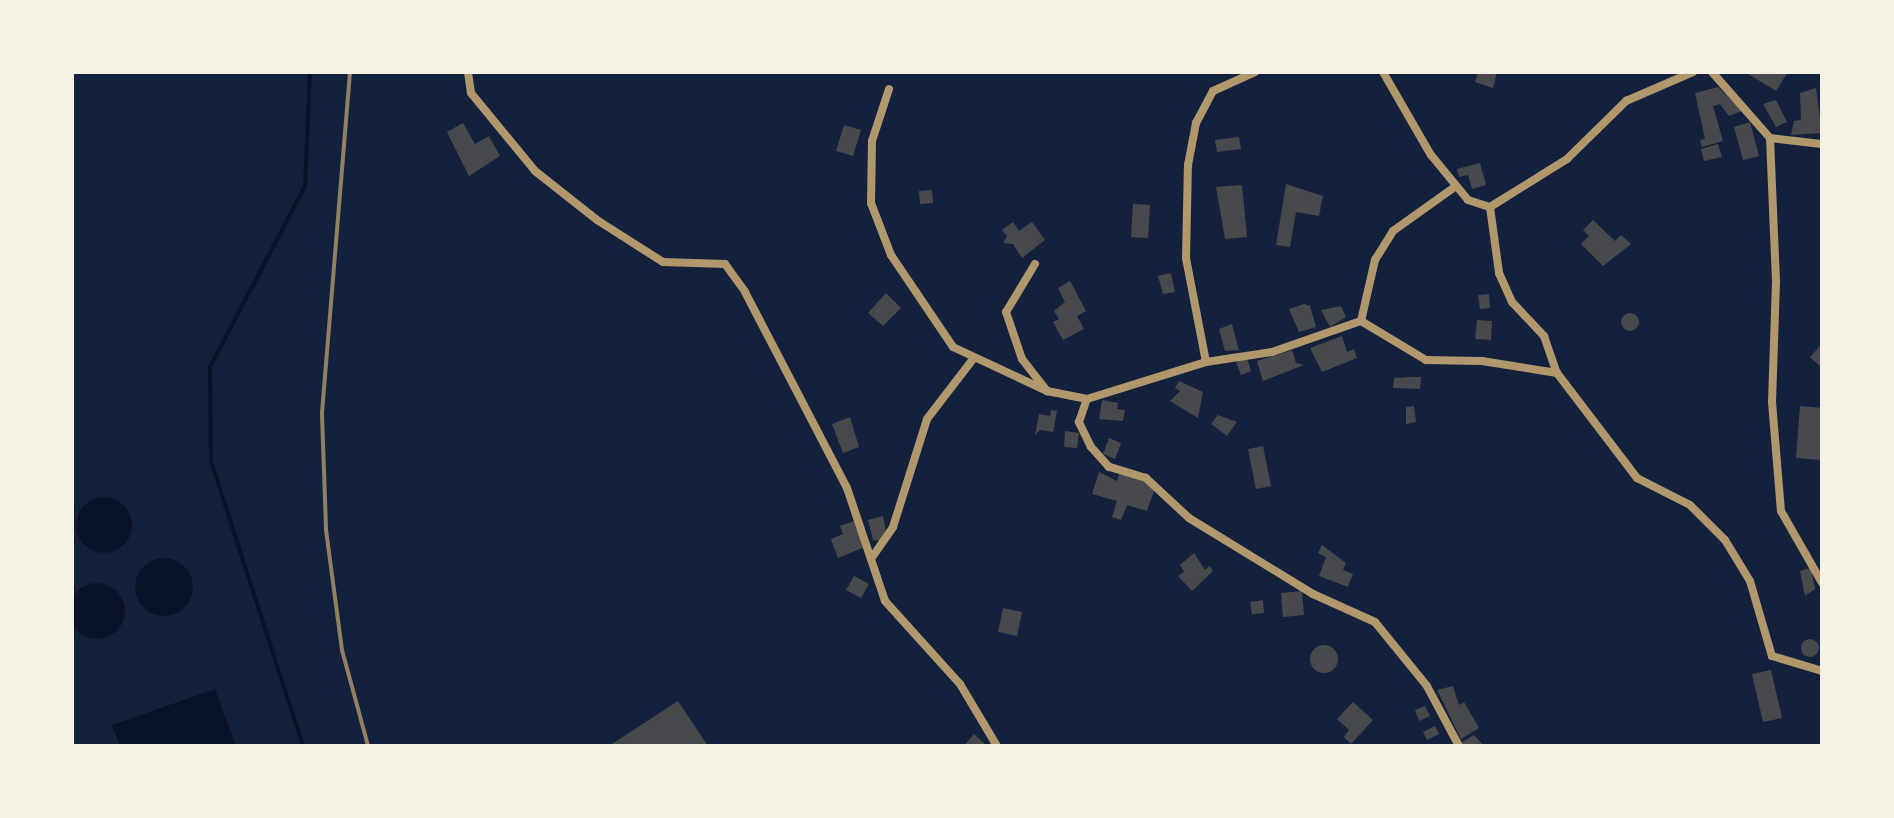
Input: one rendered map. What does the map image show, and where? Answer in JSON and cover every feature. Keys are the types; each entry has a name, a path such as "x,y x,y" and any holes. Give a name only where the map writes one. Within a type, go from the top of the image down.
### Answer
{"street":[{"path":"468,72 471,93 535,171 597,220 663,262 725,264 745,292 847,488 873,556 885,601 960,684 997,746"},
{"path":"1206,362 1186,258 1188,165 1196,123 1213,91 1255,72"},
{"path":"1383,72 1431,155 1468,200 1490,207 1567,159 1626,101 1693,72"},
{"path":"1712,72 1770,138 1776,268 1772,402 1781,511 1822,583"},
{"path":"889,89 872,141 871,203 891,255 953,347 973,359 1047,391 1087,399 1206,362 1272,352 1361,321"},
{"path":"1770,138 1822,144"},
{"path":"1361,321 1375,260 1393,231 1456,186"},
{"path":"1490,207 1499,273 1512,302 1544,336 1557,373 1637,478 1690,505 1725,540 1750,581 1772,656 1822,671"},
{"path":"1035,264 1006,312 1022,359 1047,391"},
{"path":"1361,321 1426,360 1482,361 1557,373"},
{"path":"873,556 893,527 927,419 973,359"},
{"path":"1087,399 1079,422 1091,447 1109,467 1146,478 1189,518 1313,594 1375,622 1427,686 1459,746"}],"water":[{"path":"104,497 124,505 132,525 124,545 104,553 84,545 76,525 84,505"},
{"path":"164,558 184,567 193,587 184,607 164,616 144,607 135,587 144,567"},
{"path":"97,583 117,591 125,611 117,631 97,639 77,631 69,611 77,591"},
{"path":"215,689 236,746 120,746 112,725"}],"building":[{"path":"1478,72 1497,72 1493,88 1475,82"},
{"path":"1745,72 1788,72 1776,91"},
{"path":"1718,87 1742,111 1729,116 1720,104 1713,106 1723,141 1702,147 1700,140 1705,139 1695,93"},
{"path":"1816,88 1822,133 1791,135 1794,121 1801,120 1800,93"},
{"path":"1776,100 1787,122 1776,127 1763,104"},
{"path":"1750,122 1759,156 1743,160 1734,127"},
{"path":"463,123 475,144 489,136 500,156 469,176 447,132"},
{"path":"844,125 861,130 853,156 836,151"},
{"path":"1239,137 1241,149 1217,152 1215,140"},
{"path":"1718,144 1722,157 1704,161 1701,149"},
{"path":"1480,163 1486,185 1472,189 1468,175 1459,177 1457,169"},
{"path":"1286,184 1323,196 1319,216 1296,212 1290,247 1276,245"},
{"path":"1242,185 1247,237 1225,239 1216,187"},
{"path":"932,190 933,203 920,204 919,191"},
{"path":"1133,204 1150,205 1148,238 1131,237"},
{"path":"1593,220 1615,241 1621,235 1631,244 1603,266 1581,244 1589,236 1583,230"},
{"path":"1013,222 1019,231 1032,222 1045,240 1022,258 1013,244 1003,243 1007,236 1002,230"},
{"path":"1171,273 1175,292 1163,294 1158,276"},
{"path":"1070,281 1086,311 1077,316 1084,329 1063,340 1053,322 1059,319 1054,311 1065,302 1058,288"},
{"path":"886,293 901,308 883,326 868,313"},
{"path":"1489,294 1490,308 1480,309 1478,295"},
{"path":"1304,304 1310,306 1316,327 1299,332 1289,309"},
{"path":"1341,306 1346,317 1330,327 1321,310"},
{"path":"1626,313 1634,313 1639,322 1637,329 1626,331 1621,326 1621,318"},
{"path":"1477,320 1492,321 1491,340 1475,339"},
{"path":"1232,324 1239,350 1225,351 1219,329"},
{"path":"1342,336 1347,352 1354,349 1357,358 1322,372 1310,348"},
{"path":"1822,344 1822,368 1810,357"},
{"path":"1292,350 1296,363 1304,365 1263,381 1257,361"},
{"path":"1247,358 1251,371 1241,375 1236,362"},
{"path":"1421,377 1420,389 1393,388 1394,378"},
{"path":"1179,381 1203,392 1198,418 1170,401 1180,391 1175,388"},
{"path":"1102,400 1118,403 1117,409 1125,410 1123,421 1099,419"},
{"path":"1414,406 1416,422 1406,424 1406,407"},
{"path":"1800,406 1822,408 1821,460 1796,458"},
{"path":"1051,410 1057,411 1053,432 1040,430 1035,435 1039,414 1050,416"},
{"path":"1218,415 1237,422 1227,436 1211,424"},
{"path":"850,417 859,447 843,453 832,424"},
{"path":"1065,431 1079,433 1077,448 1064,447"},
{"path":"1109,438 1121,443 1115,459 1103,454"},
{"path":"1263,446 1271,486 1256,489 1248,449"},
{"path":"1099,472 1117,481 1120,472 1149,482 1155,488 1147,511 1127,505 1121,520 1112,517 1117,501 1092,494"},
{"path":"883,516 886,532 880,541 873,540 868,520"},
{"path":"857,520 867,546 838,558 831,539 843,534 840,526"},
{"path":"1322,545 1346,563 1343,570 1353,574 1348,587 1319,576 1326,557 1318,553"},
{"path":"1194,553 1205,570 1210,566 1213,571 1192,591 1178,576 1184,572 1180,565"},
{"path":"1811,568 1815,589 1805,596 1800,571"},
{"path":"854,576 869,584 861,598 846,590"},
{"path":"1302,591 1304,615 1283,617 1281,593"},
{"path":"1263,600 1264,613 1252,614 1250,602"},
{"path":"1003,608 1022,612 1017,636 998,632"},
{"path":"1810,639 1819,648 1810,657 1801,648"},
{"path":"1324,645 1334,649 1338,659 1334,669 1324,673 1314,669 1310,659 1314,649"},
{"path":"1771,670 1782,718 1763,722 1752,674"},
{"path":"1453,686 1459,705 1464,702 1479,728 1461,739 1437,690"},
{"path":"678,701 708,746 609,746"},
{"path":"1353,702 1373,720 1351,744 1344,737 1349,730 1337,719"},
{"path":"1425,706 1430,716 1419,721 1415,710"},
{"path":"1435,726 1439,734 1427,740 1423,732"},
{"path":"974,734 987,746 964,746"},
{"path":"1474,735 1484,746 1463,746 1461,743"}],"waterway":[{"path":"303,746 211,462 210,367 305,186 310,72"}],"railway":[{"path":"350,72 322,414 326,530 342,650 368,746"}]}
